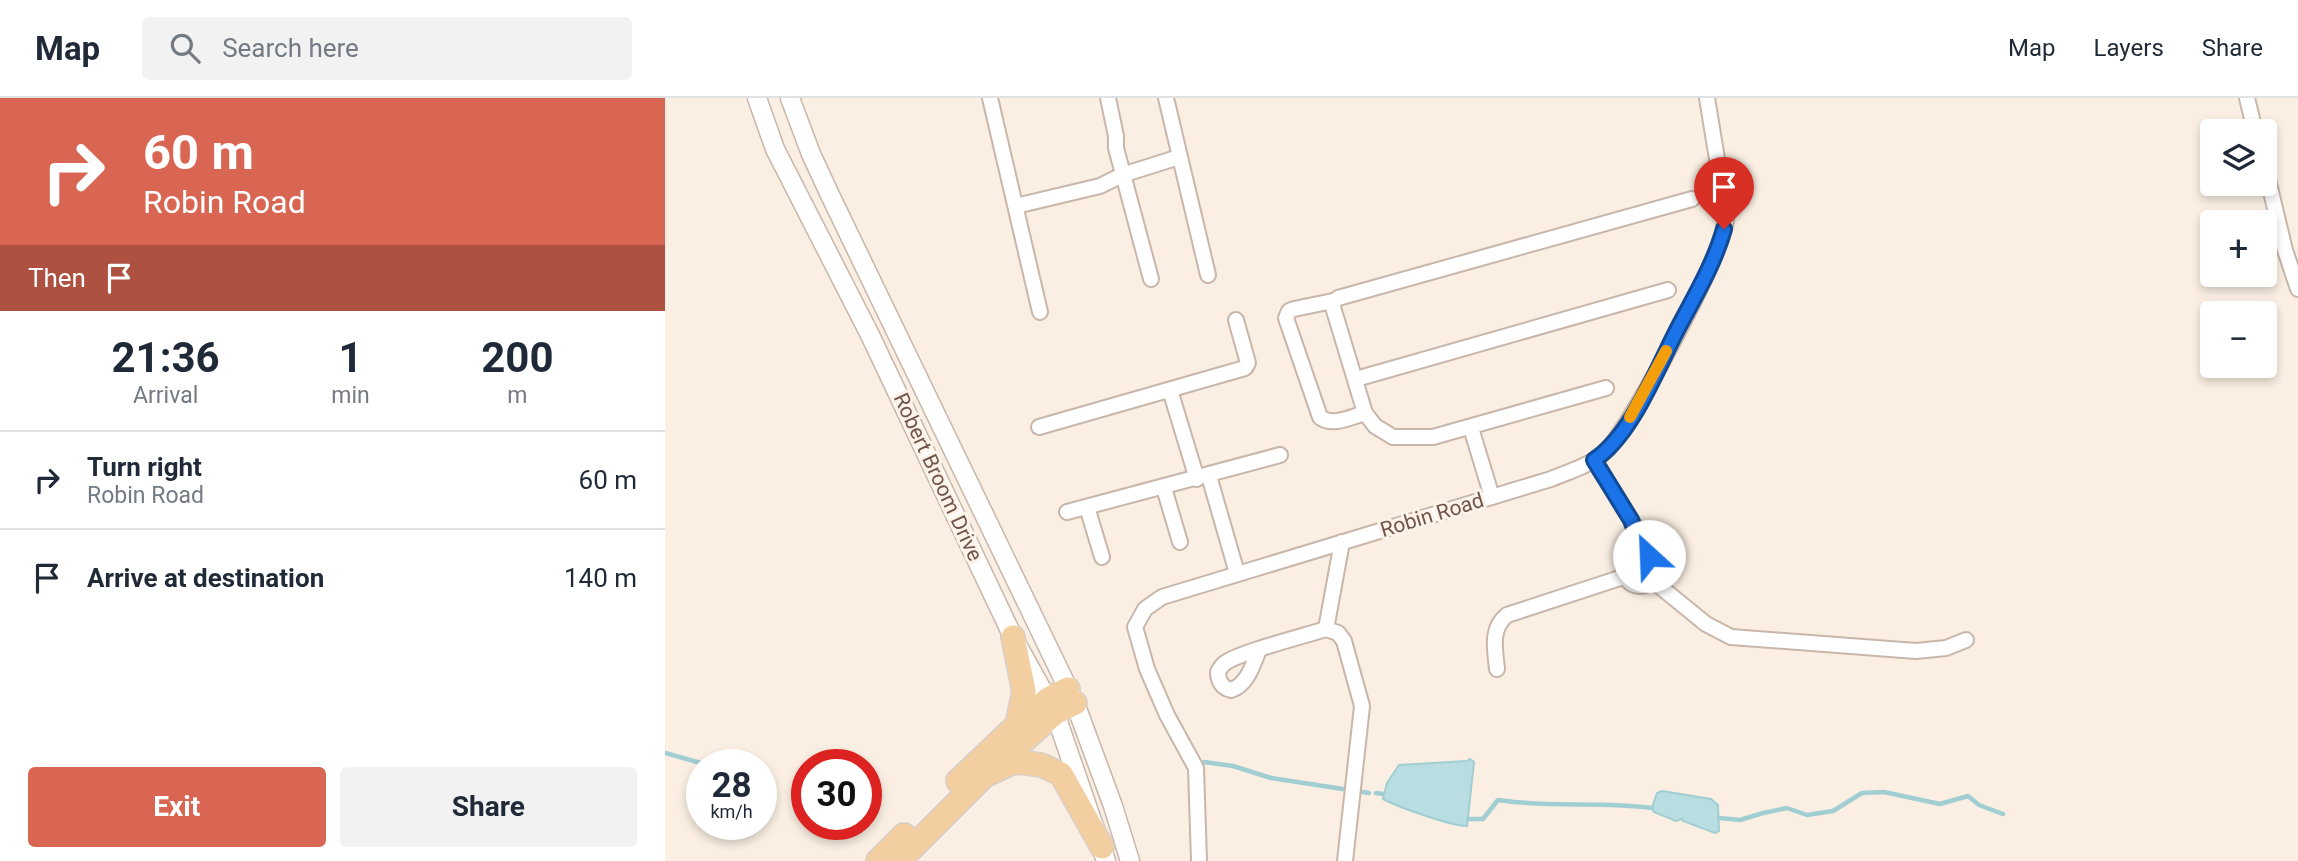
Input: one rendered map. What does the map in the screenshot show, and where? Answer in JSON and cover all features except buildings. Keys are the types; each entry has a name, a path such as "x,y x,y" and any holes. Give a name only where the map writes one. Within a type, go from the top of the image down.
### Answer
{"main road":[{"path":"1013,637 1024,691 1017,725"},
{"path":"878,861 1017,725 1061,701"},
{"path":"899,861 1061,701"},
{"path":"984,776 1020,762 1041,765 1056,771 1068,784 1104,854"}],"street":[{"name":"Robert Broom Drive","path":"757,98 775,149 876,347 1013,637 1061,701 1104,854"},
{"name":"Robert Broom Drive","path":"790,98 811,154 1061,701 1113,806 1129,861"},
{"path":"990,98 1040,312"},
{"path":"1098,98 1110,139 1116,148"},
{"path":"1108,98 1122,175 1134,210 1151,279"},
{"path":"1165,98 1208,275"},
{"name":"Robin Road","path":"1199,861 1196,768 1167,715 1147,669 1135,627 1145,609 1162,597 1551,479 1594,460 1615,440 1638,404 1702,281 1721,238 1726,219 1724,199 1707,98"},
{"path":"2247,98 2252,119"},
{"path":"1016,206 1100,186 1122,175 1179,157"},
{"path":"2275,196 2292,248 2298,289"},
{"path":"1365,413 1332,422 1320,418 1286,318 1289,311 1333,301 1504,250 1692,199"},
{"path":"1356,379 1668,290"},
{"path":"1333,301 1365,413 1375,426 1393,437 1433,437 1606,388"},
{"path":"1039,427 1247,366 1236,320"},
{"path":"1170,390 1237,573"},
{"path":"1471,428 1492,497"},
{"path":"1067,512 1280,455"},
{"path":"1594,460 1631,520 1644,554 1655,563 1656,572 1652,580 1638,586 1629,581 1624,570 1628,559 1644,554"},
{"path":"1164,488 1179,542"},
{"path":"1087,507 1102,557"},
{"path":"1326,629 1342,542"},
{"path":"1497,669 1495,633 1507,615 1626,576"},
{"path":"1652,580 1706,624 1731,637 1916,651 1946,648 1966,640"},
{"path":"1259,650 1326,629 1338,633 1344,641 1361,700 1362,717 1345,861"}],"water":[{"path":"1470,759 1474,762 1467,826 1425,816 1383,799 1387,783 1399,765"},
{"path":"1662,791 1711,799 1718,805 1719,831 1715,833 1682,819 1676,821 1654,812 1652,808 1657,793"}],"waterway":[{"path":"665,753 686,759"},
{"path":"1204,762 1233,766 1271,778 1369,793"},
{"path":"1719,818 1740,820 1787,808 1807,815 1833,811 1862,793 1884,792 1940,804 1968,796 1979,805 2003,814"},
{"path":"1376,793 1383,794"},
{"path":"1468,819 1483,819 1498,800 1652,808"}],"slow traffic":[{"path":"1630,417 1666,351"}],"route":[{"path":"1649,556 1644,554 1631,520 1594,460 1615,440 1644,394 1702,281 1724,229"}]}
